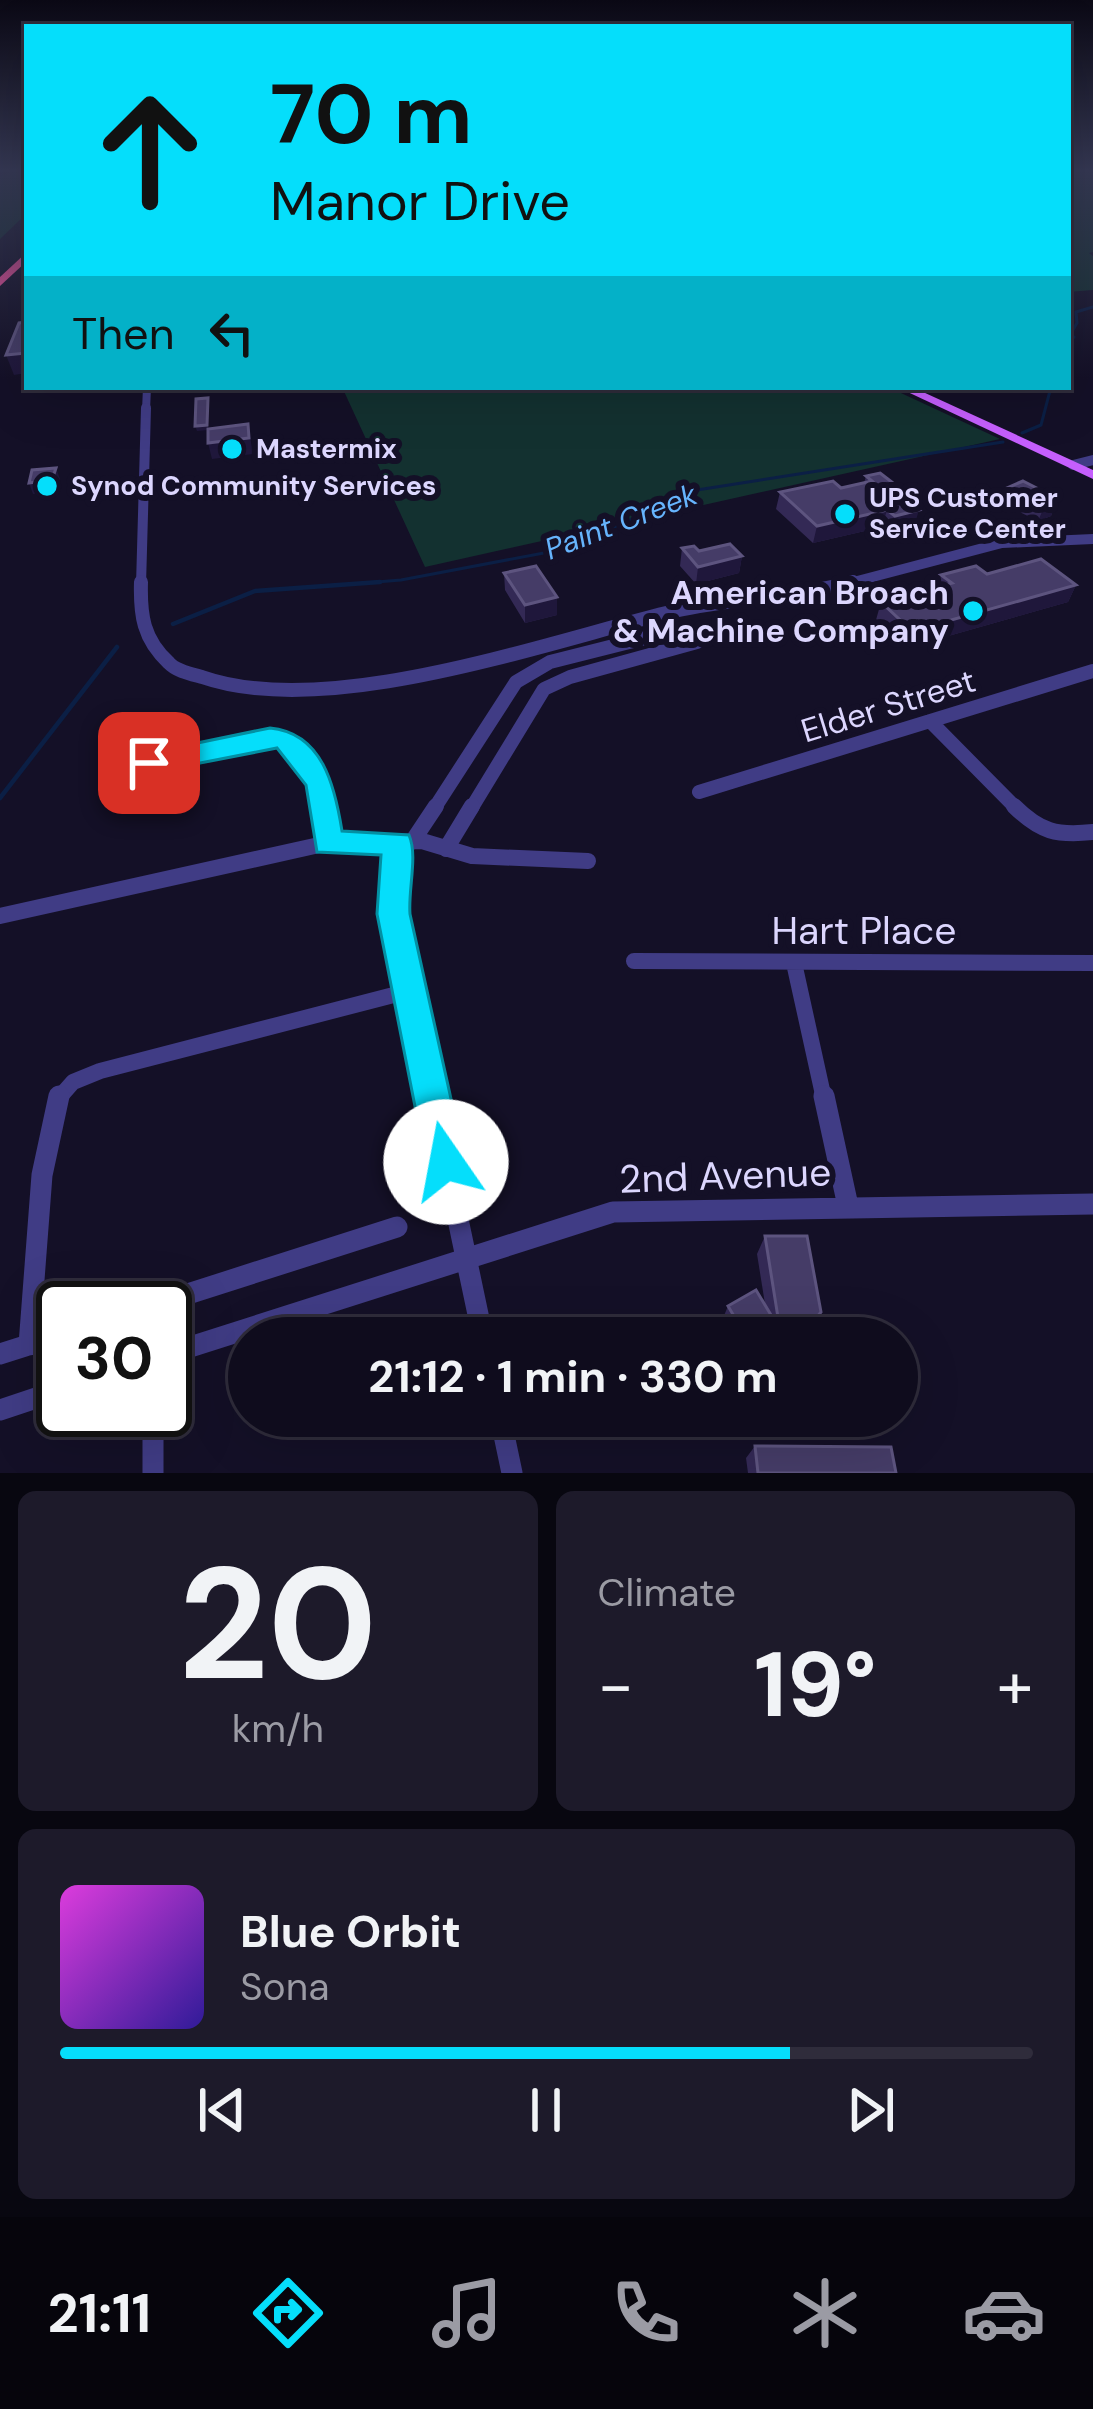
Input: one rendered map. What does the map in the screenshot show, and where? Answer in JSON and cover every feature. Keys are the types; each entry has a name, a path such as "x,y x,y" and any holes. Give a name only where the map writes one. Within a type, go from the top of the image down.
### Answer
{"highway":[{"path":"0,266 24,243"},
{"path":"0,283 24,258"}],"main road":[{"path":"910,390 1093,475"}],"street":[{"path":"147,390 140,623 146,645 161,663 185,677 219,686 402,680 696,605 782,598 1000,543 1093,539"},
{"path":"1072,465 1093,460"},
{"path":"446,849 544,689 570,677 697,642 696,637 677,630 616,645 550,662 516,682 405,843 392,886 393,914 479,1317"},
{"name":"Elder Street","path":"699,792 1093,671"},
{"path":"930,721 1033,825 1058,836 1093,832"},
{"path":"149,763 270,737 284,739 297,748 320,784 328,843"},
{"path":"0,916 328,843 405,843 472,856 588,860"},
{"name":"Hart Place","path":"634,961 1093,963"},
{"path":"794,963 848,1206"},
{"path":"28,1345 50,1129 62,1090 76,1079 410,991"},
{"name":"2nd Avenue","path":"192,1346 613,1212 1093,1204"},
{"path":"192,1293 397,1227"},
{"path":"0,1354 36,1342"},
{"path":"0,1410 36,1398"},
{"path":"153,1437 153,1473"},
{"path":"504,1437 512,1473"}],"green space":[{"path":"1071,241 1093,241 1089,253 1093,256 1093,290 1071,292"},
{"path":"343,390 894,390 1000,439 425,567"}],"building":[{"path":"24,322 24,353 6,355 19,323"},
{"path":"208,398 207,425 195,426 196,399"},
{"path":"248,424 249,438 208,443 208,429"},
{"path":"56,468 52,480 29,483 32,470"},
{"path":"880,473 919,503 912,505 919,510 895,516 887,510 817,526 780,492 833,481 841,488 872,481 866,476"},
{"path":"1023,481 1058,499 1045,505 1009,487"},
{"path":"730,544 742,556 698,567 682,548 694,546 699,551"},
{"path":"1041,559 1076,585 912,631 881,602 952,583 941,575 976,566 987,574"},
{"path":"536,566 557,597 525,605 504,573"},
{"path":"765,1236 807,1236 821,1312 817,1317 778,1317"},
{"path":"756,1290 772,1317 735,1317 728,1306"},
{"path":"755,1446 891,1447 896,1473 758,1473"}],"waterway":[{"name":"Paint Creek","path":"1071,333 1076,312 1093,307"},
{"name":"Paint Creek","path":"1071,336 1071,340"},
{"name":"Paint Creek","path":"1022,433 1041,425 1050,390"},
{"name":"Paint Creek","path":"352,584 401,580 565,549 697,490 1003,442"},
{"name":"Paint Creek","path":"352,584 380,582"},
{"name":"Paint Creek","path":"173,624 255,591 352,584"},
{"name":"Paint Creek","path":"340,585 352,584"},
{"name":"Paint Creek","path":"0,798 117,647"}],"place":[{"name":"Mastermix","path":"232,449"},
{"name":"Synod Community Services","path":"47,486"},
{"name":"UPS Customer Service Center","path":"845,514"},
{"name":"American Broach & Machine Company","path":"973,611"}],"route":[{"path":"149,763 270,737 284,739 297,748 320,784 328,843 399,843 393,914 446,1162"}]}
